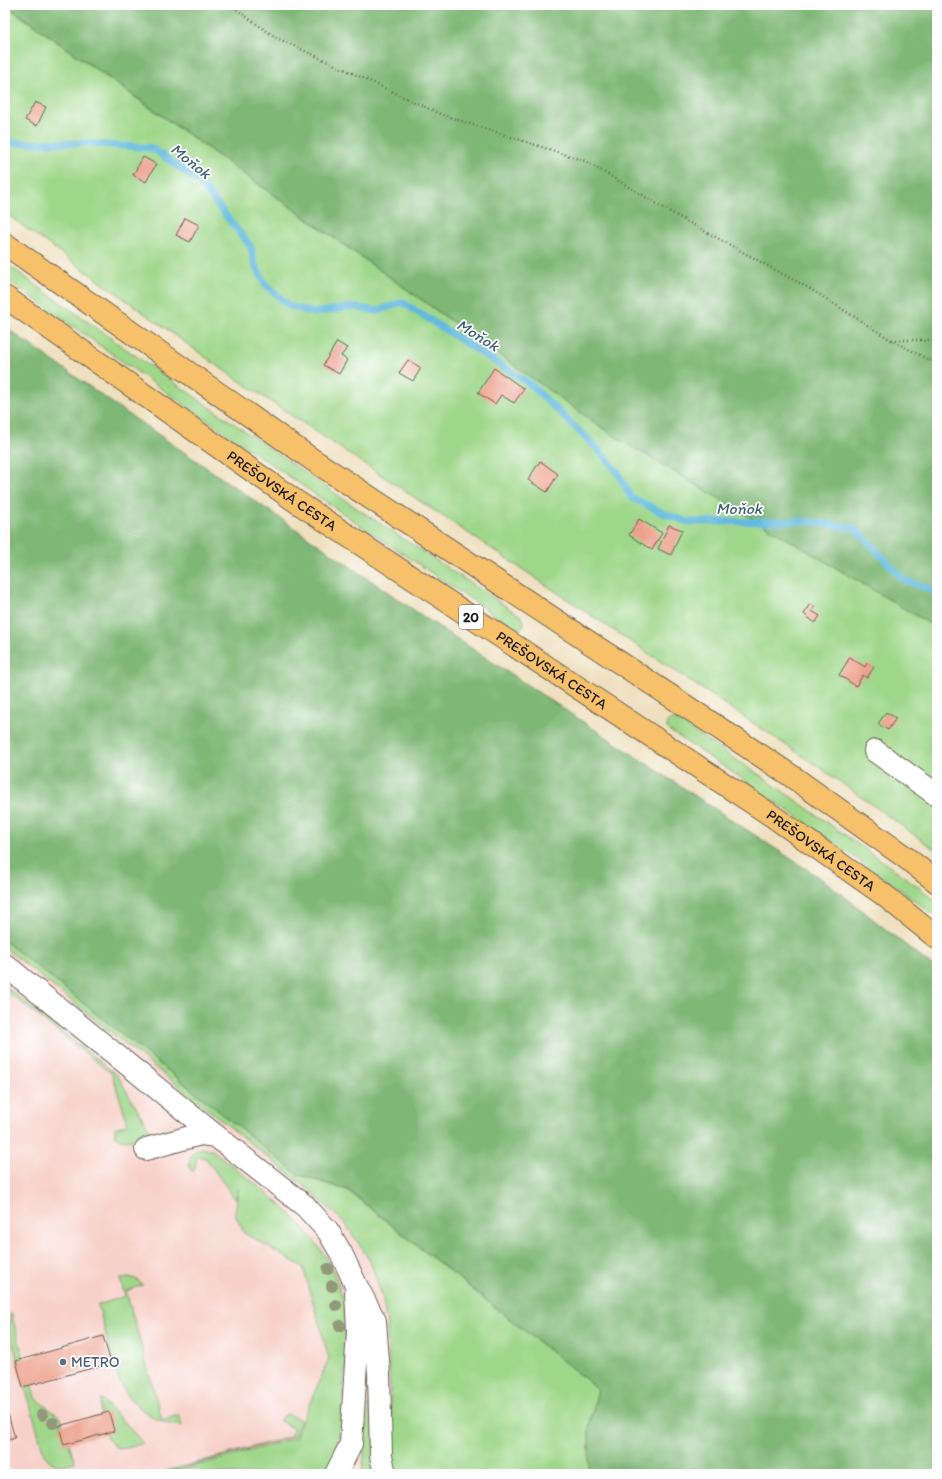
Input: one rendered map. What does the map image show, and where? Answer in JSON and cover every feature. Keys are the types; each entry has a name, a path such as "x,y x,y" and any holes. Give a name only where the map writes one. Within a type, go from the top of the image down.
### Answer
{"highway":[{"path":"5,244 313,460 790,775 905,857 937,882"},
{"name":"PREŠOVSKÁ CESTA","path":"5,297 294,500 771,815 884,895 937,938"}],"lane":[{"path":"875,751 937,795"},
{"path":"5,965 305,1206 328,1231 338,1247 375,1321 380,1374 381,1456 385,1474"},
{"path":"146,1149 201,1134 216,1136"},
{"path":"350,1474 358,1331 356,1285"},
{"path":"336,1474 351,1444"}],"path":[{"path":"230,5 274,37 440,114 585,161 679,218 812,290 891,340 937,364"},
{"path":"891,340 937,340"}],"shaded area":[{"path":"5,941 332,1203 372,1260 380,1285 387,1324 393,1462 331,1465 326,1474 5,1474"}],"green space":[{"path":"5,5 611,434 937,628 937,851 822,769 222,369 5,213"},
{"path":"6,5 937,5 937,628 611,434"},
{"path":"5,263 150,366 358,509 522,617 524,626 519,629 514,628 351,519 143,376 5,278"},
{"path":"5,327 121,409 424,617 826,882 937,970 937,1474 589,1474 589,1428 598,1389 348,1190 299,1175 5,941"},
{"path":"671,719 676,720 761,776 916,885 937,902 937,918 908,895 753,786 670,731 667,728 667,722"},
{"path":"5,941 299,1175 347,1190 598,1389 589,1428 589,1474 395,1474 393,1462 387,1324 382,1295 370,1261 345,1223 308,1189 5,948"},
{"path":"5,986 117,1075 152,1134 128,1140 115,1136 115,1128 128,1124 112,1074 5,990"},
{"path":"202,1148 212,1150 274,1199 293,1217 310,1236 325,1257 337,1280 346,1315 347,1354 339,1437 335,1454 326,1474 168,1474 295,1438 329,1358 303,1267 244,1233 235,1214 238,1189 236,1198 234,1198 206,1158 197,1156 194,1171 191,1171 189,1163 190,1156"},
{"path":"129,1277 136,1279 143,1285 126,1291 162,1420 179,1415 182,1426 162,1421 144,1411 129,1397 119,1379 98,1305 125,1296 120,1279"},
{"path":"11,1313 35,1398 61,1418 75,1462 62,1465 54,1463 44,1454 8,1326"},
{"path":"372,1376 377,1474 362,1474"},
{"path":"101,1398 143,1443 128,1448 119,1448 109,1440 105,1434 101,1419"},
{"path":"287,1414 301,1420 294,1436 162,1474 156,1474 289,1437 294,1429 280,1421 280,1419"}],"building":[{"path":"35,102 46,107 37,126 25,120"},
{"path":"143,157 156,164 146,182 133,175"},
{"path":"185,218 199,225 190,242 176,235"},
{"path":"337,342 347,348 341,356 347,360 339,374 323,365"},
{"path":"408,360 421,368 413,381 399,373"},
{"path":"494,368 524,389 514,403 501,395 495,404 478,393"},
{"path":"540,461 558,474 547,492 528,480"},
{"path":"639,519 662,533 652,550 629,535"},
{"path":"669,525 682,530 671,555 658,549"},
{"path":"811,604 815,607 812,611 820,616 815,623 804,614"},
{"path":"850,657 865,667 867,663 874,667 867,678 863,675 856,686 839,675"},
{"path":"886,712 896,718 888,730 878,724"},
{"name":"METRO","path":"103,1336 111,1363 23,1387 16,1361"},
{"path":"109,1412 114,1431 64,1445 59,1426"},
{"path":"8,1414 15,1438 5,1441 5,1415"}],"waterway":[{"name":"Moňok","path":"5,142 82,143 152,148 200,183 251,247 254,263 265,284 289,306 314,313 351,307 378,311 402,302 530,384 601,452 618,473 631,497 663,513 688,522 805,521 855,528 904,580 937,592"}],"place":[{"name":"METRO","path":"63,1362"}]}
